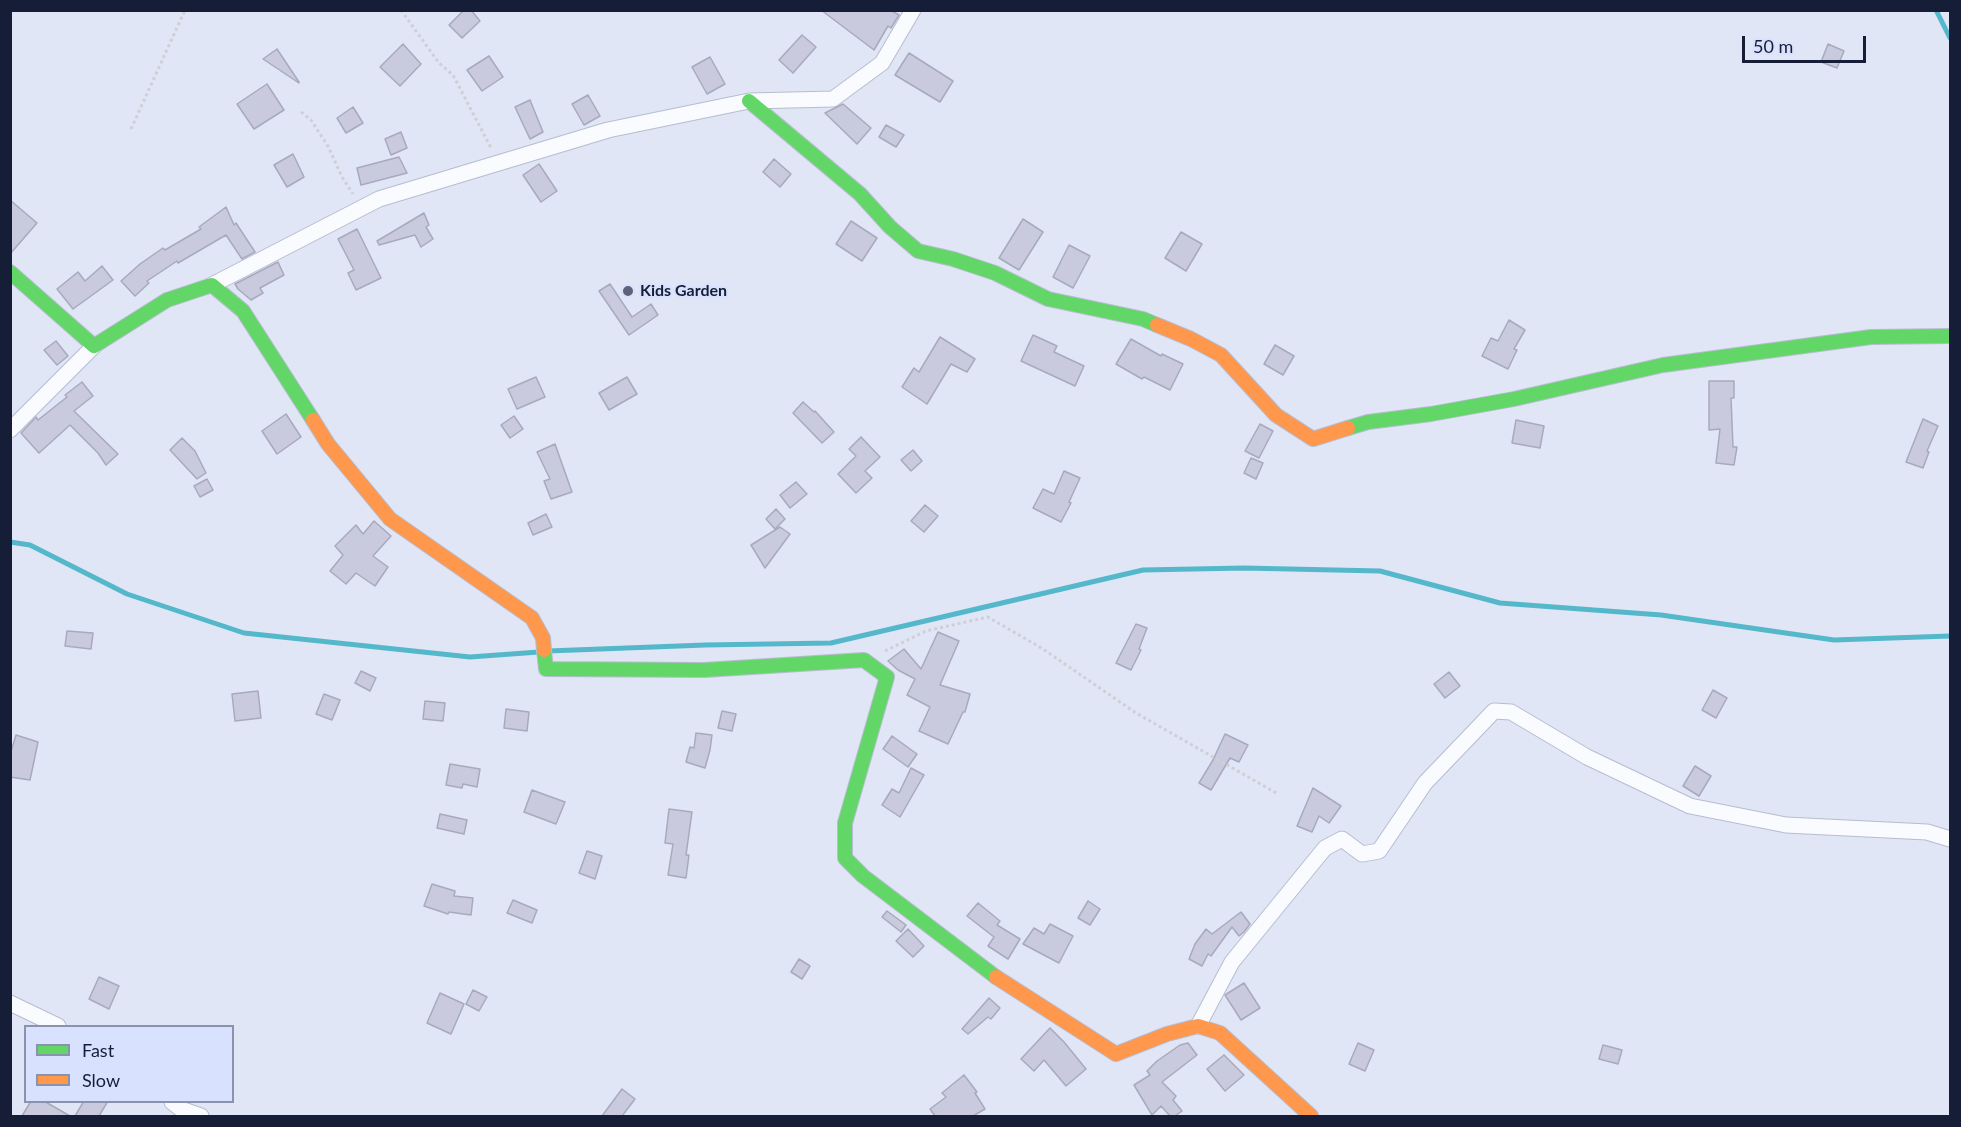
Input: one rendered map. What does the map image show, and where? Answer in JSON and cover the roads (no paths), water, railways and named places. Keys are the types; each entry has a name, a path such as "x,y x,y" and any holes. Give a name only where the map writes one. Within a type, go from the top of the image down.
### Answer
{"street":[{"path":"10,430 94,346 167,300 212,285 379,199 608,130 749,101 833,99 882,63 913,10"},
{"path":"749,101 860,194 890,228 918,251 953,259 995,273 1048,299 1143,319 1191,339 1221,355 1276,415 1313,439 1368,422 1431,414 1514,399 1663,365 1871,338 1950,336"},
{"path":"10,273 94,346"},
{"path":"212,285 243,310 328,444 390,519 532,618 543,638 546,669 704,670 864,660 887,676 844,823 845,858 863,876 1013,989 1116,1054 1167,1034 1198,1026 1220,1033 1311,1116"},
{"path":"1198,1026 1232,962 1325,848 1342,839 1362,854 1379,851 1425,783 1494,711 1511,712 1587,757 1690,806 1786,825 1927,832 1950,838"},
{"path":"10,1003 56,1025"},
{"path":"175,1103 201,1116"}],"waterway":[{"path":"1936,10 1950,38"},
{"path":"10,542 30,545 127,594 244,633 470,657 539,652"},
{"path":"548,651 831,643 1143,570 1244,568 1380,571 1500,603 1661,615 1834,640 1950,636"}],"place":[{"name":"Kids Garden","path":"628,291"}]}
